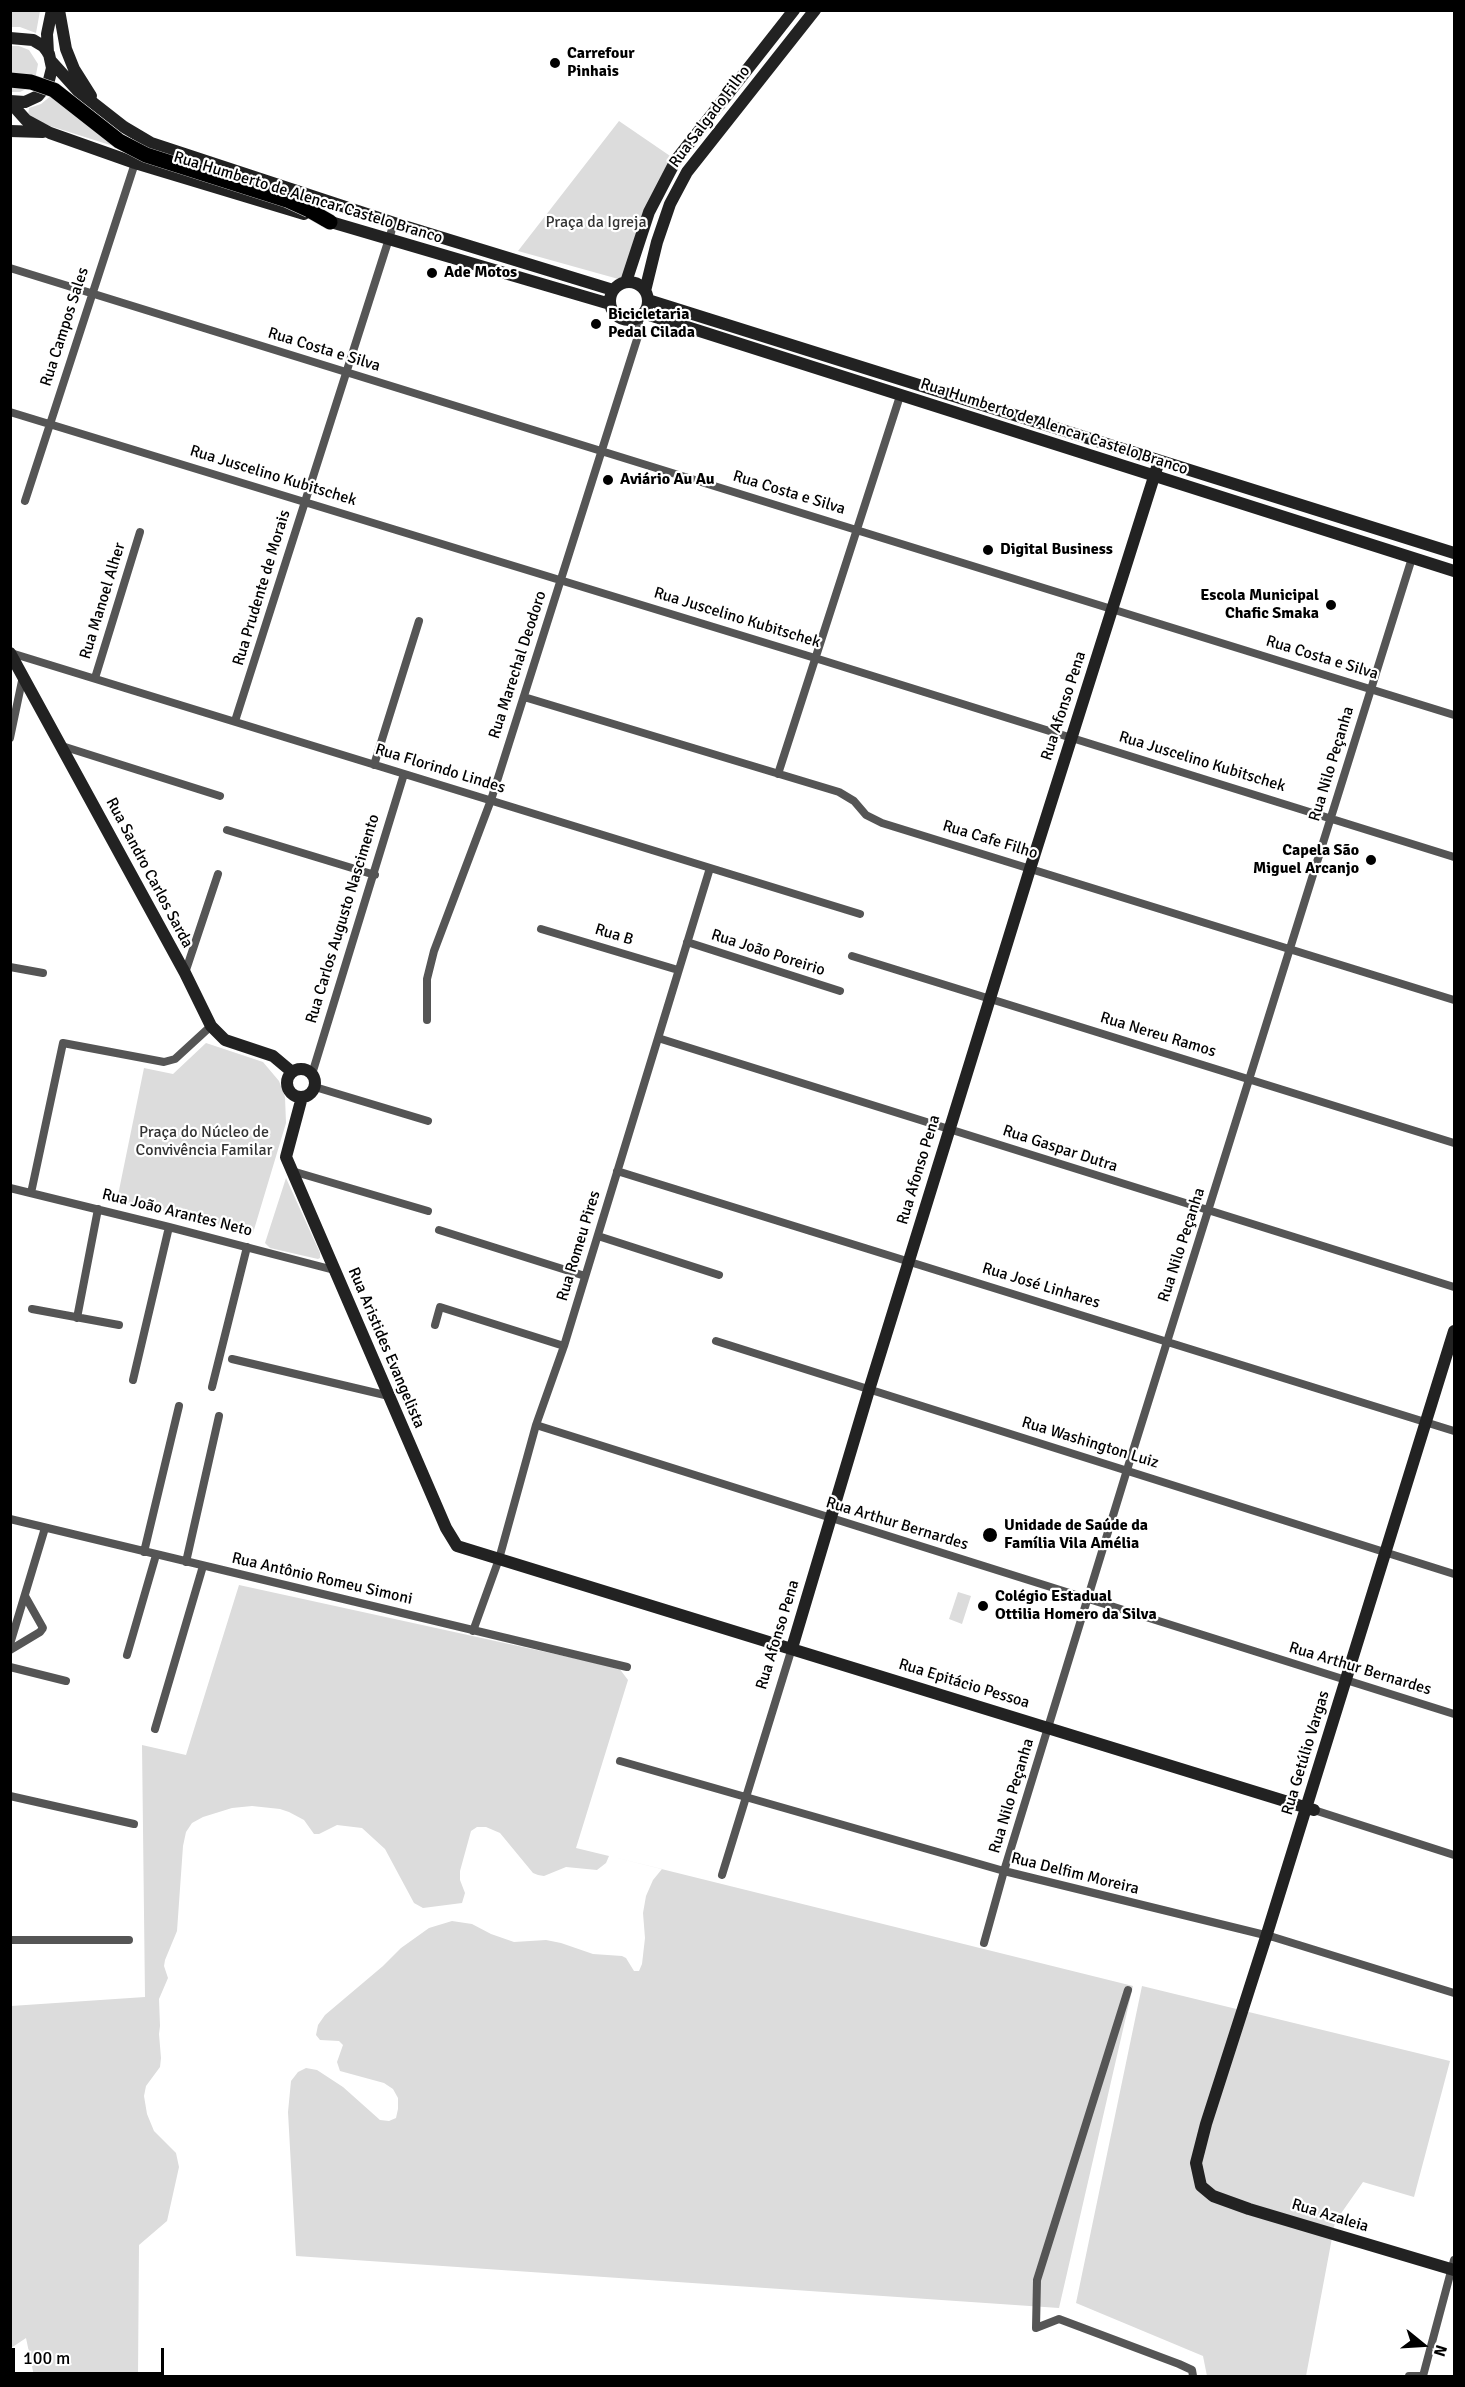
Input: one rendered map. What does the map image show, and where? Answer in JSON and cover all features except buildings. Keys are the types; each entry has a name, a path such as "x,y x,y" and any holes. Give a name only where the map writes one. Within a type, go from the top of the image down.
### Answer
{"highway":[{"path":"10,80 31,81 54,90 119,141 146,155 309,210 330,222"}],"street":[{"path":"11,101 32,99 44,90 50,78 47,34 52,10"},
{"path":"59,10 63,38 75,69 99,107"},
{"name":"Rua Salgado Filho","path":"626,282 649,212 676,160 794,10"},
{"name":"Rua Salgado Filho","path":"646,296 657,242 670,204 687,172 815,10"},
{"name":"Rua Humberto de Alencar Castelo Branco","path":"10,38 33,40 43,46 78,91 124,127 152,143 394,223 613,290"},
{"name":"Rua Humberto de Alencar Castelo Branco","path":"11,101 15,110 26,120 50,133 135,163 610,304"},
{"path":"720,104 732,114"},
{"path":"10,131 50,133"},
{"name":"Rua Campos Sales","path":"25,501 135,163"},
{"path":"665,179 680,186"},
{"name":"Rua Prudente de Morais","path":"235,721 394,223"},
{"name":"Rua Costa e Silva","path":"10,268 1455,715"},
{"path":"626,282 635,283 646,296 641,315 630,320 614,313 610,304 613,290 626,282"},
{"name":"Rua Humberto de Alencar Castelo Branco","path":"646,296 1159,461 1455,553"},
{"name":"Rua Humberto de Alencar Castelo Branco","path":"641,315 1455,571"},
{"name":"Rua Marechal Deodoro","path":"427,1020 427,979 434,951 491,800 639,333 641,315"},
{"path":"778,774 905,380"},
{"name":"Rua Juscelino Kubitschek","path":"10,412 1072,737 1455,857"},
{"name":"Rua Afonso Pena","path":"722,1875 949,1130 1159,461"},
{"name":"Rua Manoel Alher","path":"95,678 140,532"},
{"name":"Rua Nilo Peçanha","path":"984,1943 1127,1470 1251,1080 1412,558"},
{"path":"374,765 419,621"},
{"name":"Rua Florindo Lindes","path":"11,653 860,914"},
{"name":"Rua Sandro Carlos Sarda","path":"11,653 185,973 211,1026 225,1040 273,1056 292,1072"},
{"path":"10,738 23,676"},
{"name":"Rua Cafe Filho","path":"524,697 839,792 854,801 866,815 882,823 1455,1000"},
{"path":"62,746 220,796"},
{"name":"Rua Carlos Augusto Nascimento","path":"314,1080 404,774"},
{"path":"226,830 375,875"},
{"name":"Rua Romeu Pires","path":"473,1631 499,1559 536,1425 564,1346 710,868"},
{"path":"185,973 218,874"},
{"name":"Rua B","path":"541,929 678,970"},
{"name":"Rua João Poreirio","path":"687,942 840,991"},
{"name":"Rua Nereu Ramos","path":"852,956 1455,1143"},
{"path":"10,967 43,973"},
{"path":"31,1193 63,1043 164,1062 175,1059 211,1026"},
{"name":"Rua Gaspar Dutra","path":"658,1038 1455,1287"},
{"path":"314,1080 310,1094 302,1097 293,1095 288,1088 287,1079 292,1072 300,1069 314,1080 428,1121"},
{"name":"Rua Aristides Evangelista","path":"302,1097 286,1157 447,1528 454,1542 462,1549"},
{"path":"292,1171 428,1211"},
{"name":"Rua José Linhares","path":"617,1171 1455,1431"},
{"name":"Rua João Arantes Neto","path":"10,1188 334,1270"},
{"path":"77,1317 98,1209"},
{"path":"133,1380 170,1227"},
{"path":"439,1230 585,1276"},
{"path":"598,1236 719,1275"},
{"path":"212,1387 247,1247"},
{"path":"435,1325 440,1306 564,1346"},
{"path":"32,1309 119,1325"},
{"name":"Rua Getúlio Vargas","path":"1201,2186 1196,2163 1206,2124 1310,1809 1346,1681 1455,1331"},
{"name":"Rua Washington Luiz","path":"716,1341 1455,1574"},
{"path":"232,1359 389,1396"},
{"path":"144,1552 179,1406"},
{"path":"186,1562 219,1416"},
{"name":"Rua Arthur Bernardes","path":"536,1425 1455,1714"},
{"name":"Rua Antônio Romeu Simoni","path":"10,1519 627,1667"},
{"path":"10,1644 45,1528"},
{"name":"Rua Epitácio Pessoa","path":"462,1549 792,1648 1455,1855"},
{"path":"127,1655 156,1555"},
{"path":"155,1729 203,1566"},
{"path":"10,1650 43,1628 25,1596"},
{"path":"10,1666 66,1681"},
{"name":"Rua Delfim Moreira","path":"620,1761 1004,1871 1273,1937 1455,1993"},
{"path":"10,1796 134,1824"},
{"path":"10,1940 129,1940"},
{"path":"1128,1990 1037,2280 1036,2328 1059,2319 1179,2364 1192,2370 1193,2376"},
{"name":"Rua Azaleia","path":"1201,2186 1213,2196 1249,2209 1454,2266"},
{"path":"1409,2376 1423,2376 1454,2266"}],"green space":[{"path":"10,11 40,11 36,33 20,27 11,27"},
{"path":"10,46 19,46 29,50 38,64 32,86 20,92 11,92"},
{"path":"52,95 126,150 50,126 28,116 29,108 41,104"},
{"name":"Praça da Igreja","path":"619,121 676,160 622,280 518,251"},
{"name":"Praça do Núcleo de Convivência Familar","path":"206,1043 263,1062 279,1081 285,1097 286,1123 253,1233 117,1200 144,1068 173,1074"},
{"path":"286,1178 320,1253 318,1259 270,1248 265,1243"},
{"path":"239,1585 619,1668 628,1680 576,1848 609,1856 606,1863 597,1870 566,1867 544,1876 538,1875 533,1873 500,1833 486,1827 477,1827 471,1831 460,1871 460,1880 465,1893 462,1903 423,1908 414,1903 385,1849 362,1828 337,1825 319,1834 314,1834 304,1820 289,1812 252,1806 232,1808 192,1823 186,1832 183,1846 177,1931 165,1960 164,1966 168,1978 159,1999 160,2067 146,2086 144,2096 147,2114 154,2131 176,2153 179,2167 167,2221 139,2245 138,2376 34,2376 26,2338 11,2348 11,2006 145,1997 142,1745 186,1755"},
{"path":"958,1592 971,1596 962,1624 949,1619"},
{"path":"662,1869 1133,1986 1059,2308 296,2256 288,2112 291,2081 298,2072 306,2068 317,2070 343,2087 380,2120 389,2121 396,2118 398,2109 398,2098 393,2089 384,2083 340,2071 337,2062 343,2045 339,2041 320,2040 316,2035 318,2025 325,2015 401,1948 429,1928 452,1921 472,1924 514,1942 546,1940 593,1954 622,1956 626,1958 634,1971 639,1971 645,1938 643,1913 646,1896 653,1880"},
{"path":"1142,1986 1450,2061 1414,2197 1363,2182 1335,2222 1306,2376 1207,2376 1203,2356 1076,2303"}],"place":[{"name":"Carrefour Pinhais","path":"555,63"},
{"name":"Ade Motos","path":"432,273"},
{"name":"Bicicletaria Pedal Cilada","path":"596,324"},
{"name":"Aviário Au Au","path":"608,480"},
{"name":"Digital Business","path":"988,550"},
{"name":"Escola Municipal Chafic Smaka","path":"1331,605"},
{"name":"Capela São Miguel Arcanjo","path":"1371,860"},
{"name":"Unidade de Saúde da Família Vila Amélia","path":"990,1535"},
{"name":"Colégio Estadual Ottilia Homero da Silva","path":"983,1606"}]}
